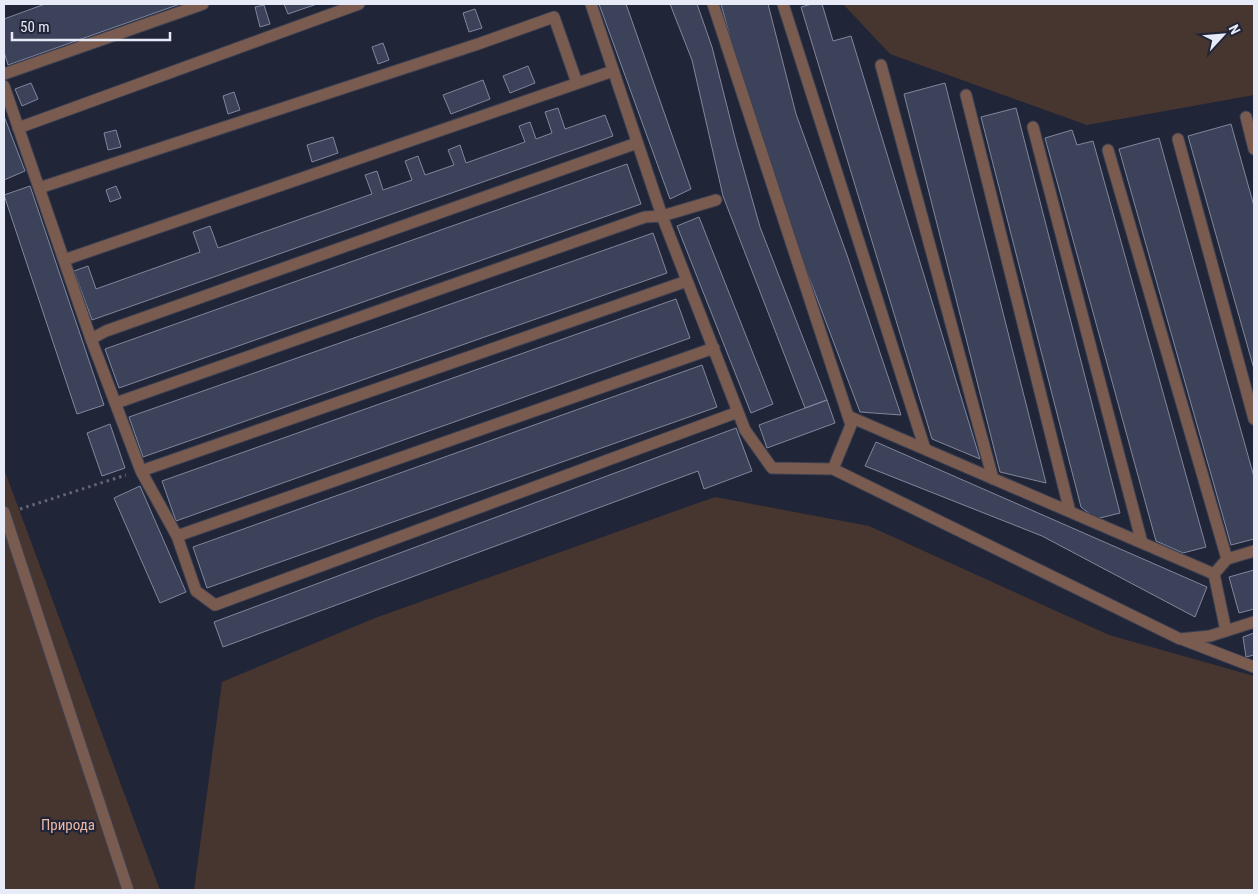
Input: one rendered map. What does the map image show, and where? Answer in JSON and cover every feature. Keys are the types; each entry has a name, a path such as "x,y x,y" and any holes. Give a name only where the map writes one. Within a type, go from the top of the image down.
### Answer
{"lane":[{"path":"4,74 203,4"},
{"path":"18,128 359,4"},
{"path":"591,4 662,216 745,430 772,468 833,469 1180,639 1254,667"},
{"path":"714,4 851,425 833,469"},
{"path":"784,4 925,449"},
{"path":"40,188 478,44 554,17 577,83"},
{"path":"881,65 993,479"},
{"path":"64,260 613,71"},
{"path":"4,86 91,339 141,471 177,536 196,591 215,605 738,412"},
{"path":"966,95 1070,512"},
{"path":"1246,117 1254,149"},
{"path":"1033,127 1142,543"},
{"path":"1178,139 1254,419"},
{"path":"91,339 106,331 638,143"},
{"path":"1108,150 1227,559"},
{"path":"116,403 645,217 662,216 716,200"},
{"path":"141,471 687,281"},
{"path":"177,536 714,348"},
{"path":"848,416 1214,574"},
{"path":"4,513 128,890"},
{"path":"1214,574 1227,559 1254,551"},
{"path":"1214,574 1226,631"},
{"path":"1180,639 1210,636 1254,622"}],"path":[{"path":"4,513 141,471"}],"green space":[{"path":"843,4 1254,4 1254,95 1087,125 890,54"},
{"name":"Природа","path":"4,469 160,890 4,890"},
{"path":"715,497 869,526 1109,635 1254,676 1254,890 194,890 222,682 375,618"}],"building":[{"path":"45,4 180,4 8,65 4,52 4,19"},
{"path":"284,4 317,4 288,14"},
{"path":"599,4 626,4 691,189 670,199"},
{"path":"670,4 697,4 712,47 760,227 827,400 805,408 723,196 692,60"},
{"path":"721,4 768,4 796,114 847,255 901,415 860,412 759,145"},
{"path":"822,4 833,41 851,36 980,459 932,439 801,7"},
{"path":"264,5 270,24 260,27 255,7"},
{"path":"475,9 482,28 469,32 463,13"},
{"path":"383,43 389,60 378,64 372,47"},
{"path":"528,66 535,83 510,93 503,76"},
{"path":"483,80 490,99 451,114 443,95"},
{"path":"31,83 38,99 22,106 15,89"},
{"path":"945,83 1046,483 1000,472 904,94"},
{"path":"234,92 240,110 228,114 223,96"},
{"path":"558,108 565,129 605,115 613,136 92,320 74,271 88,266 96,289 200,252 193,232 210,226 218,248 372,194 365,175 377,171 383,190 412,180 405,161 418,156 425,175 454,165 448,150 460,145 466,163 525,142 519,126 530,122 536,139 552,133 545,112"},
{"path":"1016,108 1120,513 1096,519 1081,507 981,117"},
{"path":"4,116 25,171 4,180"},
{"path":"1231,124 1254,206 1254,369 1188,136"},
{"path":"116,130 121,147 108,150 104,133"},
{"path":"1072,130 1077,145 1093,141 1206,547 1183,553 1156,541 1045,138"},
{"path":"333,137 338,153 312,162 307,145"},
{"path":"1159,138 1254,477 1254,539 1231,545 1119,149"},
{"path":"627,164 641,204 119,388 105,349"},
{"path":"30,186 104,405 77,414 4,195"},
{"path":"116,186 121,198 110,202 106,190"},
{"path":"699,217 773,404 751,413 677,226"},
{"path":"653,233 667,273 143,457 129,417"},
{"path":"676,299 690,338 176,521 162,481"},
{"path":"702,365 717,407 207,588 193,547"},
{"path":"827,400 835,423 767,448 759,425"},
{"path":"110,424 125,468 102,476 87,433"},
{"path":"736,428 752,471 704,489 698,471 223,647 214,622"},
{"path":"876,442 1207,587 1195,617 1042,536 865,466"},
{"path":"140,486 186,592 160,603 114,498"},
{"path":"1254,570 1254,609 1239,613 1229,577"},
{"path":"1254,633 1254,655 1246,657 1243,637"}]}
